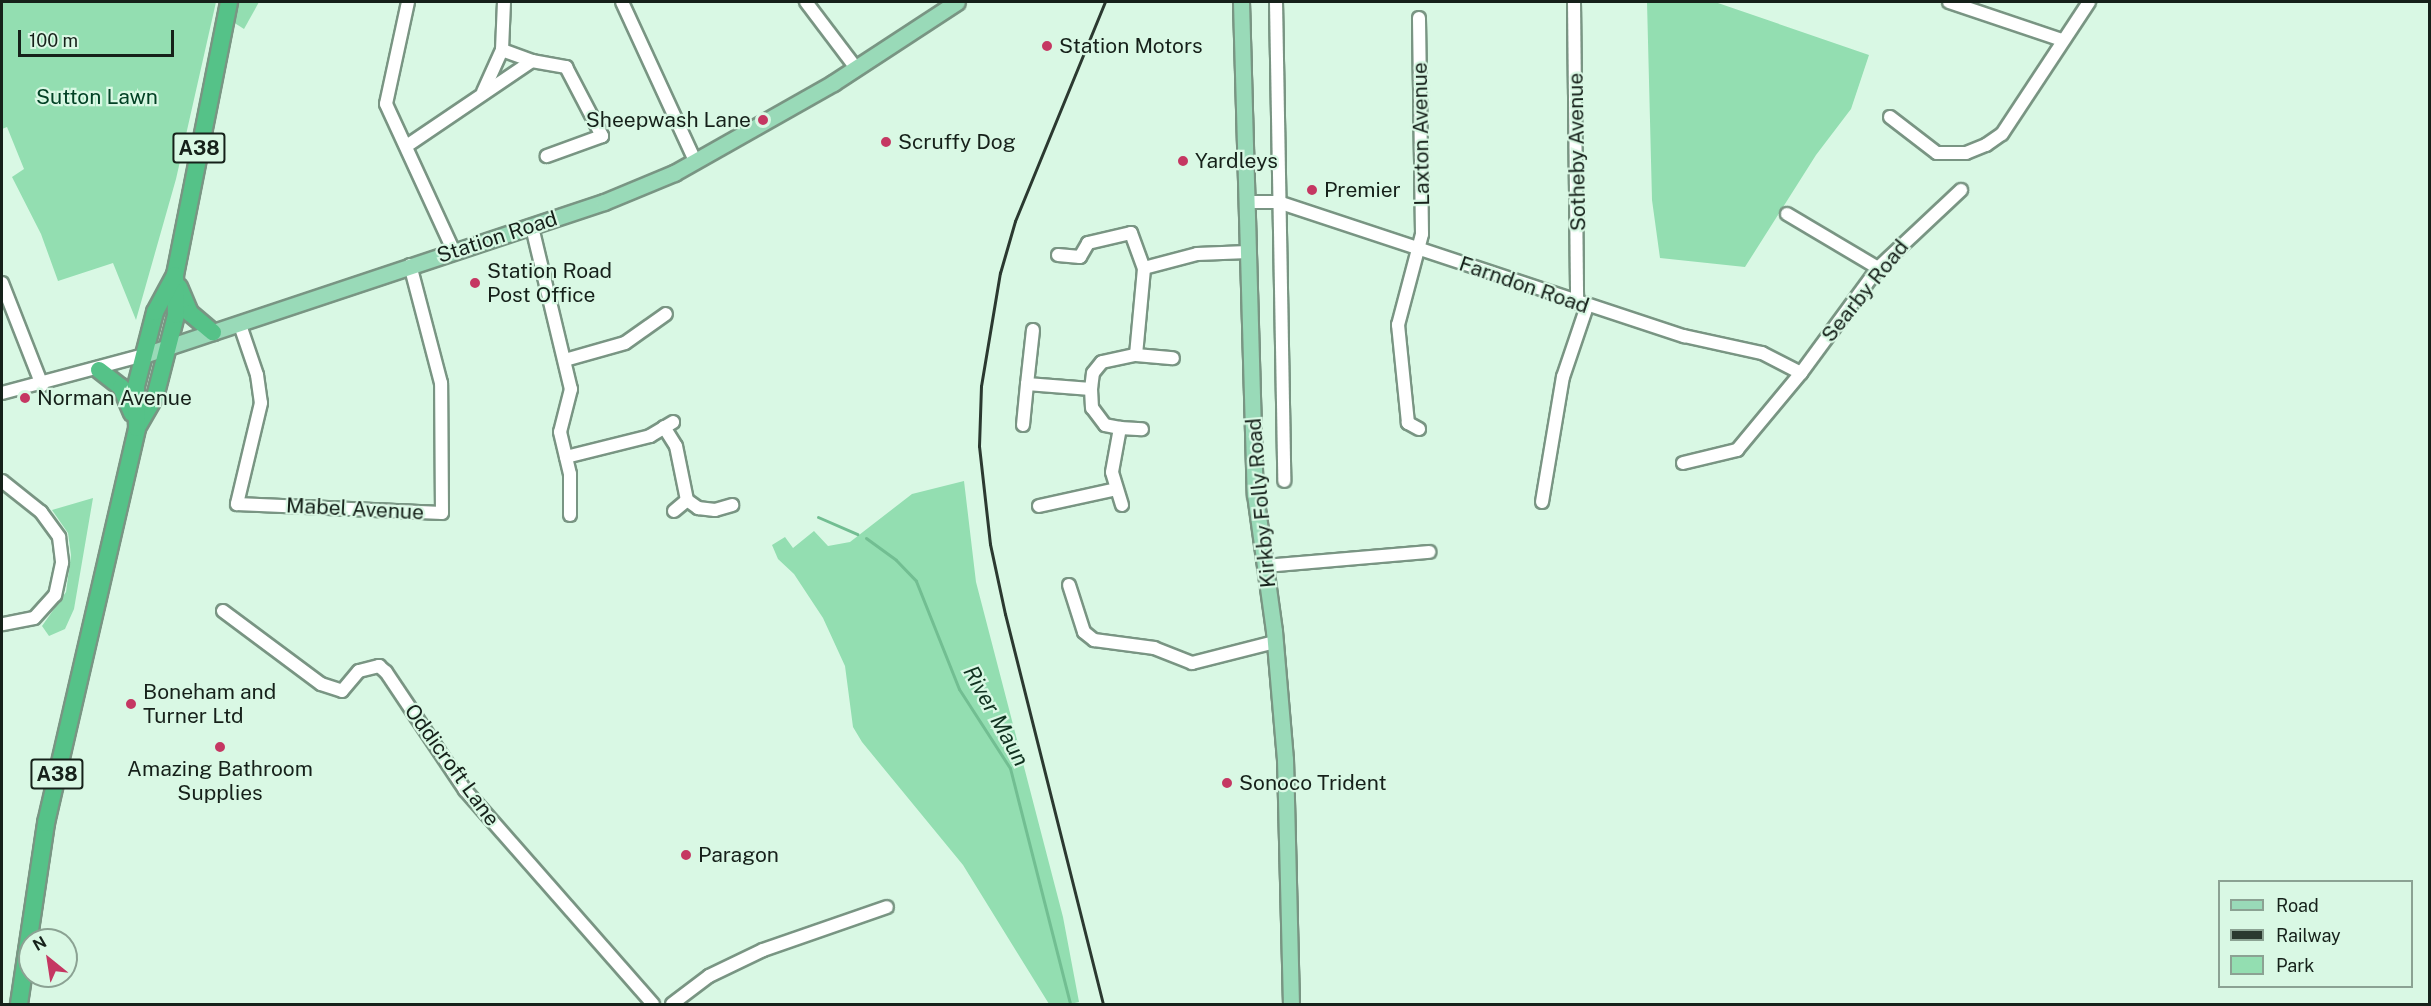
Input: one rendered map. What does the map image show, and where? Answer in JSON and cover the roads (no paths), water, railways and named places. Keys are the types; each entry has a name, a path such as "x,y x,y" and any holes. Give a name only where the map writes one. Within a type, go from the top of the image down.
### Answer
{"highway":[{"name":"A38","path":"137,428 154,397 176,315 175,275 229,2"},
{"name":"A38","path":"19,1005 30,914 65,735 137,428 136,391 155,312 175,275"},
{"path":"175,275 190,313 213,332"},
{"path":"99,370 121,387 137,428"}],"main road":[{"name":"Station Road","path":"144,355 604,202 695,160 856,68 957,2"},
{"name":"Kirkby Folly Road","path":"1241,2 1256,494 1275,642 1285,759 1291,1005"}],"street":[{"path":"408,2 387,104 408,146 454,252"},
{"path":"482,93 502,50 504,2"},
{"path":"622,2 695,160"},
{"path":"806,2 856,68"},
{"name":"Kirkby Folly Road","path":"1276,2 1284,481"},
{"name":"Sotheby Avenue","path":"1542,502 1563,377 1582,304 1574,2"},
{"path":"1949,2 2062,40"},
{"path":"1890,117 1937,153 1949,156 1986,145 2001,134 2089,2"},
{"name":"Laxton Avenue","path":"1419,18 1422,234 1398,325 1408,423 1419,429"},
{"path":"502,50 532,62 566,67 602,136 547,156"},
{"path":"408,146 482,93 532,62"},
{"name":"Searby Road","path":"1683,464 1737,450 1801,373 1878,268 1961,190"},
{"name":"Farndon Road","path":"1246,202 1278,202 1684,336 1754,351 1801,373"},
{"path":"1787,214 1878,268"},
{"path":"532,227 572,389 560,432 566,457 570,515"},
{"path":"1058,255 1080,257 1088,243 1131,233 1144,268 1136,355"},
{"path":"1144,268 1197,254 1248,252"},
{"name":"Mabel Avenue","path":"240,324 257,375 261,403 237,504 442,513 441,383 410,265"},
{"path":"2,283 42,385"},
{"path":"565,360 626,343 666,314"},
{"path":"1023,425 1033,330"},
{"name":"Station Road","path":"2,393 99,370 144,355"},
{"path":"1142,429 1105,425 1092,408 1093,373 1102,362 1136,355 1173,358"},
{"path":"1027,384 1091,389"},
{"path":"566,457 650,436 669,424 687,500 699,508 715,510 732,505"},
{"path":"1120,428 1112,472 1122,505"},
{"path":"2,481 23,495 47,520 59,537 62,563 55,594 34,618 2,624"},
{"path":"1039,506 1116,489"},
{"path":"674,512 687,500"},
{"path":"1265,566 1429,552"},
{"path":"1069,585 1084,632 1094,639 1154,648 1192,663 1210,662 1275,642"},
{"name":"Oddicroft Lane","path":"224,611 321,684 342,691 359,671 379,666 386,672 465,790 653,1005"},
{"path":"672,1005 709,976 763,950 887,907"}],"waterway":[{"name":"River Maun","path":"818,517 857,534"},
{"name":"River Maun","path":"866,538 896,560 916,581 959,689 1010,768 1070,1004"}],"railway":[{"path":"1103,1004 1005,614 990,544 979,446 981,386 1000,273 1015,221 1105,2"}],"place":[{"name":"Station Motors","path":"1047,46"},
{"name":"Sheepwash Lane","path":"763,120"},
{"name":"Scruffy Dog","path":"886,142"},
{"name":"Yardleys","path":"1183,161"},
{"name":"Premier","path":"1312,190"},
{"name":"Station Road Post Office","path":"475,283"},
{"name":"Norman Avenue","path":"25,398"},
{"name":"Boneham and Turner Ltd","path":"131,704"},
{"name":"Amazing Bathroom Supplies","path":"220,747"},
{"name":"Sonoco Trident","path":"1227,783"},
{"name":"Paragon","path":"686,855"}],"park label":[{"name":"Sutton Lawn","path":"97,97"}]}
